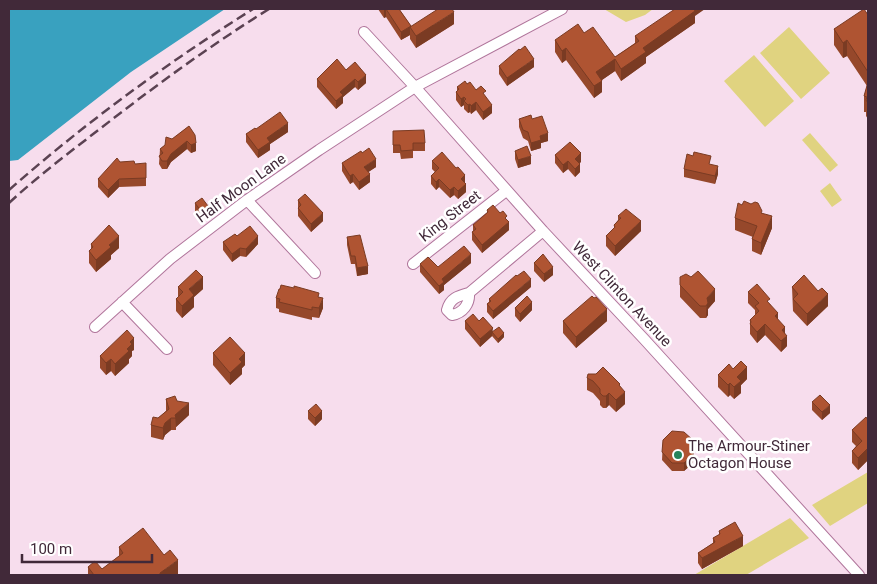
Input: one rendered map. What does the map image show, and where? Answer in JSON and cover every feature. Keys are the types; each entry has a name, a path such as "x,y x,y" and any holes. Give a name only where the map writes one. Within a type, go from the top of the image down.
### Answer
{"street":[{"name":"Half Moon Lane","path":"96,327 170,259 247,200 415,87 562,9"},
{"name":"West Clinton Avenue","path":"364,32 415,87 506,192 644,339 860,575"},
{"name":"King Street","path":"412,264 506,192"},
{"path":"247,200 315,273"},
{"path":"469,293 543,231"},
{"path":"122,302 167,349"}],"shaded area":[{"path":"604,9 653,9 645,15 626,22"},
{"path":"789,27 830,73 801,99 760,53"},
{"path":"754,55 794,101 765,127 724,81"},
{"path":"810,133 838,165 830,172 802,140"},
{"path":"830,183 842,200 832,207 820,191"},
{"path":"868,472 868,503 830,526 812,505"},
{"path":"790,518 809,538 746,575 694,575"}],"water":[{"path":"9,9 225,9 131,72 18,160 9,161"}],"building":[{"path":"386,9 399,9 411,26 401,32"},
{"path":"438,9 452,9 454,12 416,36 410,27"},
{"path":"675,9 694,9 695,11 643,48 646,52 621,69 615,59 596,72 602,81 594,86 566,48 562,51 555,40 578,24 584,33 593,27 615,57 639,41 635,36"},
{"path":"864,9 868,15 868,72 847,40 843,43 834,29"},
{"path":"525,46 534,59 507,78 499,66"},
{"path":"337,59 346,70 355,62 366,75 358,82 355,79 340,92 343,95 336,101 317,79"},
{"path":"465,81 467,84 470,82 476,90 481,86 486,91 483,93 492,105 483,112 476,102 471,106 464,101 466,99 464,97 461,99 456,92 459,89 457,87"},
{"path":"868,82 868,103 867,97 864,96"},
{"path":"280,112 288,123 267,138 270,142 258,150 246,134"},
{"path":"531,115 532,119 542,116 548,133 540,136 541,140 531,143 528,132 523,130 519,119"},
{"path":"189,126 195,135 196,143 191,145 187,141 171,154 167,161 162,161 159,156 163,153 160,149 165,145 166,137 172,139"},
{"path":"424,130 425,143 413,143 413,150 401,151 400,145 393,145 393,131"},
{"path":"570,142 581,153 575,159 580,164 575,169 568,161 563,165 555,155"},
{"path":"527,146 531,156 518,160 515,151"},
{"path":"369,148 376,159 364,167 370,174 359,182 353,174 350,176 342,163"},
{"path":"442,152 465,175 461,179 466,184 458,191 454,187 450,190 439,179 436,182 431,176 439,168 432,161"},
{"path":"694,152 711,156 709,164 718,166 715,176 684,169 687,154 693,156"},
{"path":"117,158 120,162 134,161 135,164 146,163 146,178 119,179 108,190 98,179"},
{"path":"305,194 323,213 311,224 298,208 301,205 298,200"},
{"path":"202,198 208,206 201,211 195,203"},
{"path":"744,201 751,204 758,203 762,211 761,213 772,216 761,243 752,239 757,226 735,218 738,203 742,205"},
{"path":"493,205 500,213 503,211 507,216 505,218 509,222 482,245 472,232 476,229 473,225"},
{"path":"626,209 641,221 615,246 606,236 621,218 618,216"},
{"path":"109,225 119,236 109,245 111,247 96,260 89,251 93,247 91,244"},
{"path":"250,226 258,236 246,249 240,248 232,254 223,242 235,234 237,236"},
{"path":"360,235 368,266 357,268 355,256 351,256 347,237"},
{"path":"464,246 471,254 442,279 444,282 439,286 420,264 428,257 438,267"},
{"path":"543,254 553,267 544,274 534,263"},
{"path":"196,270 203,277 189,289 194,295 182,306 176,299 183,292 178,287"},
{"path":"524,271 531,279 493,311 487,304 491,301 489,299 516,275"},
{"path":"698,271 715,289 707,298 708,303 706,306 700,306 680,285 680,277 686,274 691,277"},
{"path":"804,275 818,291 822,288 828,294 807,314 793,299 798,294 792,287"},
{"path":"757,284 770,299 767,301 778,313 775,316 785,327 782,330 787,336 781,341 765,324 757,332 750,324 750,320 759,311 755,306 759,303 748,292"},
{"path":"281,285 294,288 294,286 319,293 318,297 323,298 319,308 312,307 312,310 279,302 280,299 276,298"},
{"path":"527,296 532,302 520,314 515,308"},
{"path":"592,296 596,297 607,309 576,337 563,321"},
{"path":"473,314 479,321 483,317 493,328 480,339 465,321"},
{"path":"499,327 504,333 498,339 492,332"},
{"path":"127,330 134,338 130,342 132,344 127,349 129,351 115,364 111,359 106,363 100,356"},
{"path":"230,337 245,353 239,359 242,362 230,373 213,353"},
{"path":"741,361 747,367 737,377 741,381 734,387 730,383 728,385 718,375 729,364 733,369"},
{"path":"603,367 620,384 625,392 616,400 609,393 603,396 593,381 587,378 588,374 596,374"},
{"path":"820,395 830,405 822,412 812,402"},
{"path":"175,396 177,401 189,403 175,415 176,418 171,418 165,423 163,428 151,425 153,417 158,418 169,409 166,399"},
{"path":"316,404 322,411 315,418 308,411"},
{"path":"866,417 868,420 868,448 858,458 852,451 862,441 852,430"},
{"name":"The Armour-Stiner Octagon House","path":"672,431 684,432 694,441 693,455 684,463 672,463 662,452 663,440"},
{"path":"735,522 743,536 702,558 698,553 715,542 713,538 720,534 719,531"},
{"path":"143,528 164,555 170,550 178,560 160,573 160,575 94,575 88,567 95,561 102,569 123,553 119,547"}],"railway":[{"path":"9,190 67,141 127,95 253,9"},
{"path":"9,203 54,164 142,97 205,51 269,9"}],"place":[{"name":"The Armour-Stiner Octagon House","path":"678,455"}]}
